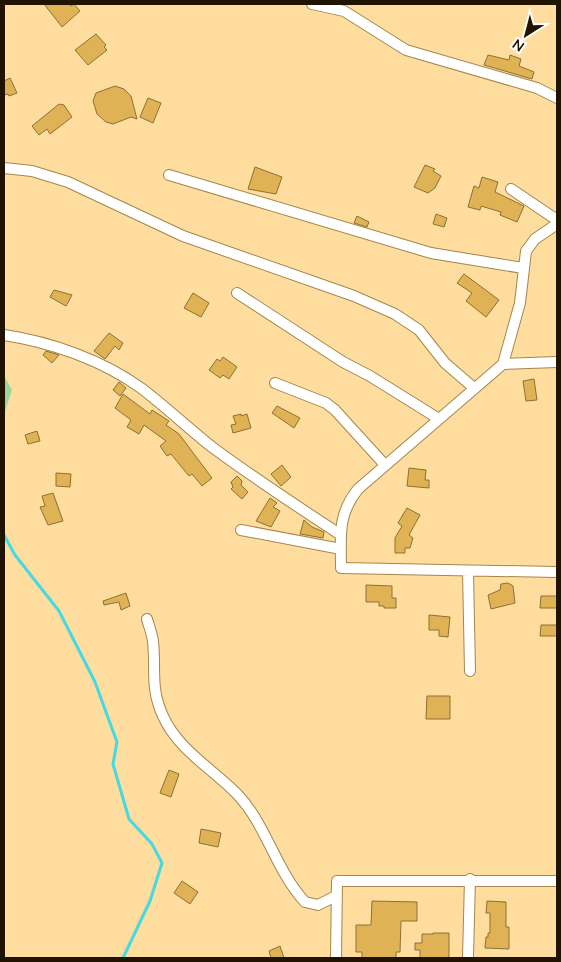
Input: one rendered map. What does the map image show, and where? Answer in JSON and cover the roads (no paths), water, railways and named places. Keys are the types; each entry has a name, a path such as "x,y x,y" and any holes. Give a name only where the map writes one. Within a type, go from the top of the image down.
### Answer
{"street":[{"path":"312,4 344,11 412,53 537,88 557,98"},
{"path":"4,168 32,170 68,182 183,236 347,294 395,314 419,330 439,356 474,388"},
{"path":"169,175 431,253 523,268"},
{"path":"511,189 557,220"},
{"path":"557,224 530,245 526,251 520,303 503,364 385,465 350,499 341,518 341,568 557,572"},
{"path":"237,293 343,362 370,376 439,419"},
{"path":"4,335 28,338 52,345 116,373 140,388 210,445 258,480 341,535"},
{"path":"503,364 557,362"},
{"path":"275,383 336,410 385,465"},
{"path":"241,530 341,549"},
{"path":"468,571 470,671"},
{"path":"147,619 153,640 154,694 170,730 193,755 239,796 257,821 291,884 304,902 318,905 336,896"},
{"path":"468,958 470,879"},
{"path":"336,958 337,880 470,879 557,881"}],"waterway":[{"path":"4,535 15,555 59,611 95,682 117,742 113,764 129,819 152,844 162,863 150,901 123,958"}]}
